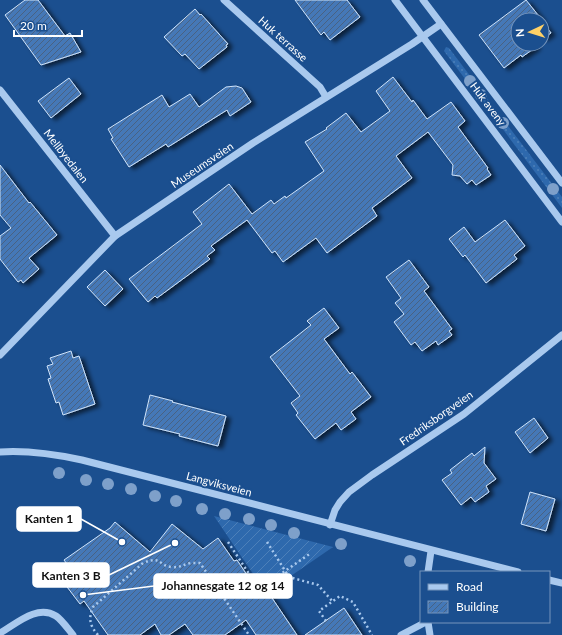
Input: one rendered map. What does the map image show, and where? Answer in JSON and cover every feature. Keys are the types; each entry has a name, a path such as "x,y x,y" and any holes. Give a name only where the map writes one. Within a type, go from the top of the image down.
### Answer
{"street":[{"name":"Huk terrasse","path":"224,0 320,87 326,96"},
{"name":"Huk aveny","path":"396,0 562,222"},
{"name":"Huk aveny","path":"423,0 562,184"},
{"name":"Museumsveien","path":"0,355 116,236 253,143 326,96 424,37 441,24"},
{"name":"Mellbyedalen","path":"0,90 116,236"},
{"name":"Fredriksborgveien","path":"330,524 335,510 349,492 464,414 562,335"},
{"name":"Langviksveien","path":"0,452 34,452 62,456 514,571"},
{"path":"428,571 431,550"},
{"path":"550,580 562,583"},
{"path":"0,633 31,614 49,613 57,617 73,635"},
{"path":"401,635 425,623"},
{"path":"427,623 430,635"}],"path":[{"path":"228,542 259,589 311,553"},
{"path":"267,542 289,577 318,585 332,602"},
{"path":"98,635 91,626 89,615 93,608 143,563 152,559 160,561 170,567 180,567 191,563 200,563 249,635"},
{"path":"326,621 319,611 340,596 353,602 372,635"}],"shaded area":[{"path":"446,47 449,48 562,197 562,208 444,51"},
{"path":"214,516 333,547 266,593"}],"building":[{"path":"25,0 38,0 65,36 70,33 81,52 41,65 5,15"},
{"path":"295,0 347,0 360,17 330,40 324,32 321,35"},
{"path":"526,0 536,12 510,12 510,52 529,52 522,57 521,55 504,68 479,35"},
{"path":"195,9 228,44 226,45 227,47 199,69 185,54 182,56 164,37"},
{"path":"393,77 427,119 451,102 465,121 458,127 488,168 487,169 491,175 476,185 472,180 467,184 460,176 452,175 453,165 428,132 396,156 412,178 372,208 377,216 327,253 316,238 283,262 275,251 272,253 247,220 211,246 215,250 207,256 210,259 157,298 155,296 148,302 129,279 202,224 193,212 229,184 252,214 271,200 274,204 285,196 286,198 324,171 305,142 327,129 326,128 346,113 361,132 390,111 376,91"},
{"path":"69,78 81,94 51,118 38,101"},
{"path":"236,86 242,88 251,102 230,116 227,110 168,147 166,144 129,167 111,139 113,138 108,129 162,95 169,107 190,94 199,107 226,87"},
{"path":"0,165 29,203 30,202 57,235 29,258 39,269 23,283 21,280 18,282 0,259 0,236 11,228 0,215"},
{"path":"505,220 525,246 514,255 517,259 486,283 465,255 463,257 449,239 464,227 475,242"},
{"path":"409,260 429,287 424,291 452,329 449,331 452,335 438,345 436,341 422,351 415,342 411,345 394,322 404,314 395,303 401,298 386,277"},
{"path":"105,270 123,289 105,306 87,287"},
{"path":"324,308 339,328 324,339 350,374 352,372 371,397 351,412 356,419 341,430 336,423 315,439 296,415 298,413 291,403 300,396 270,357 311,325 307,321"},
{"path":"71,351 73,358 79,356 95,404 63,415 59,402 56,403 48,379 51,378 47,366 53,364 50,358"},
{"path":"150,395 226,416 218,446 179,436 180,434 143,425"},
{"path":"534,418 548,438 530,453 515,432"},
{"path":"485,447 484,463 496,479 486,486 489,492 475,502 471,497 461,505 442,480 452,473 450,470 472,453 474,456"},
{"path":"530,492 555,499 546,531 521,524"},
{"path":"115,522 150,552 172,524 203,549 218,538 234,561 237,560 261,596 268,592 297,635 256,635 246,620 225,635 193,635 185,624 169,635 161,635 155,624 140,635 108,635 84,601 80,604 61,579 72,571 64,560 110,528"},
{"path":"344,608 362,635 305,635"}],"place":[{"name":"Kanten 1","path":"122,542"},
{"name":"Kanten 3 B","path":"175,543"},
{"name":"Johannesgate 12 og 14","path":"83,595"}]}
